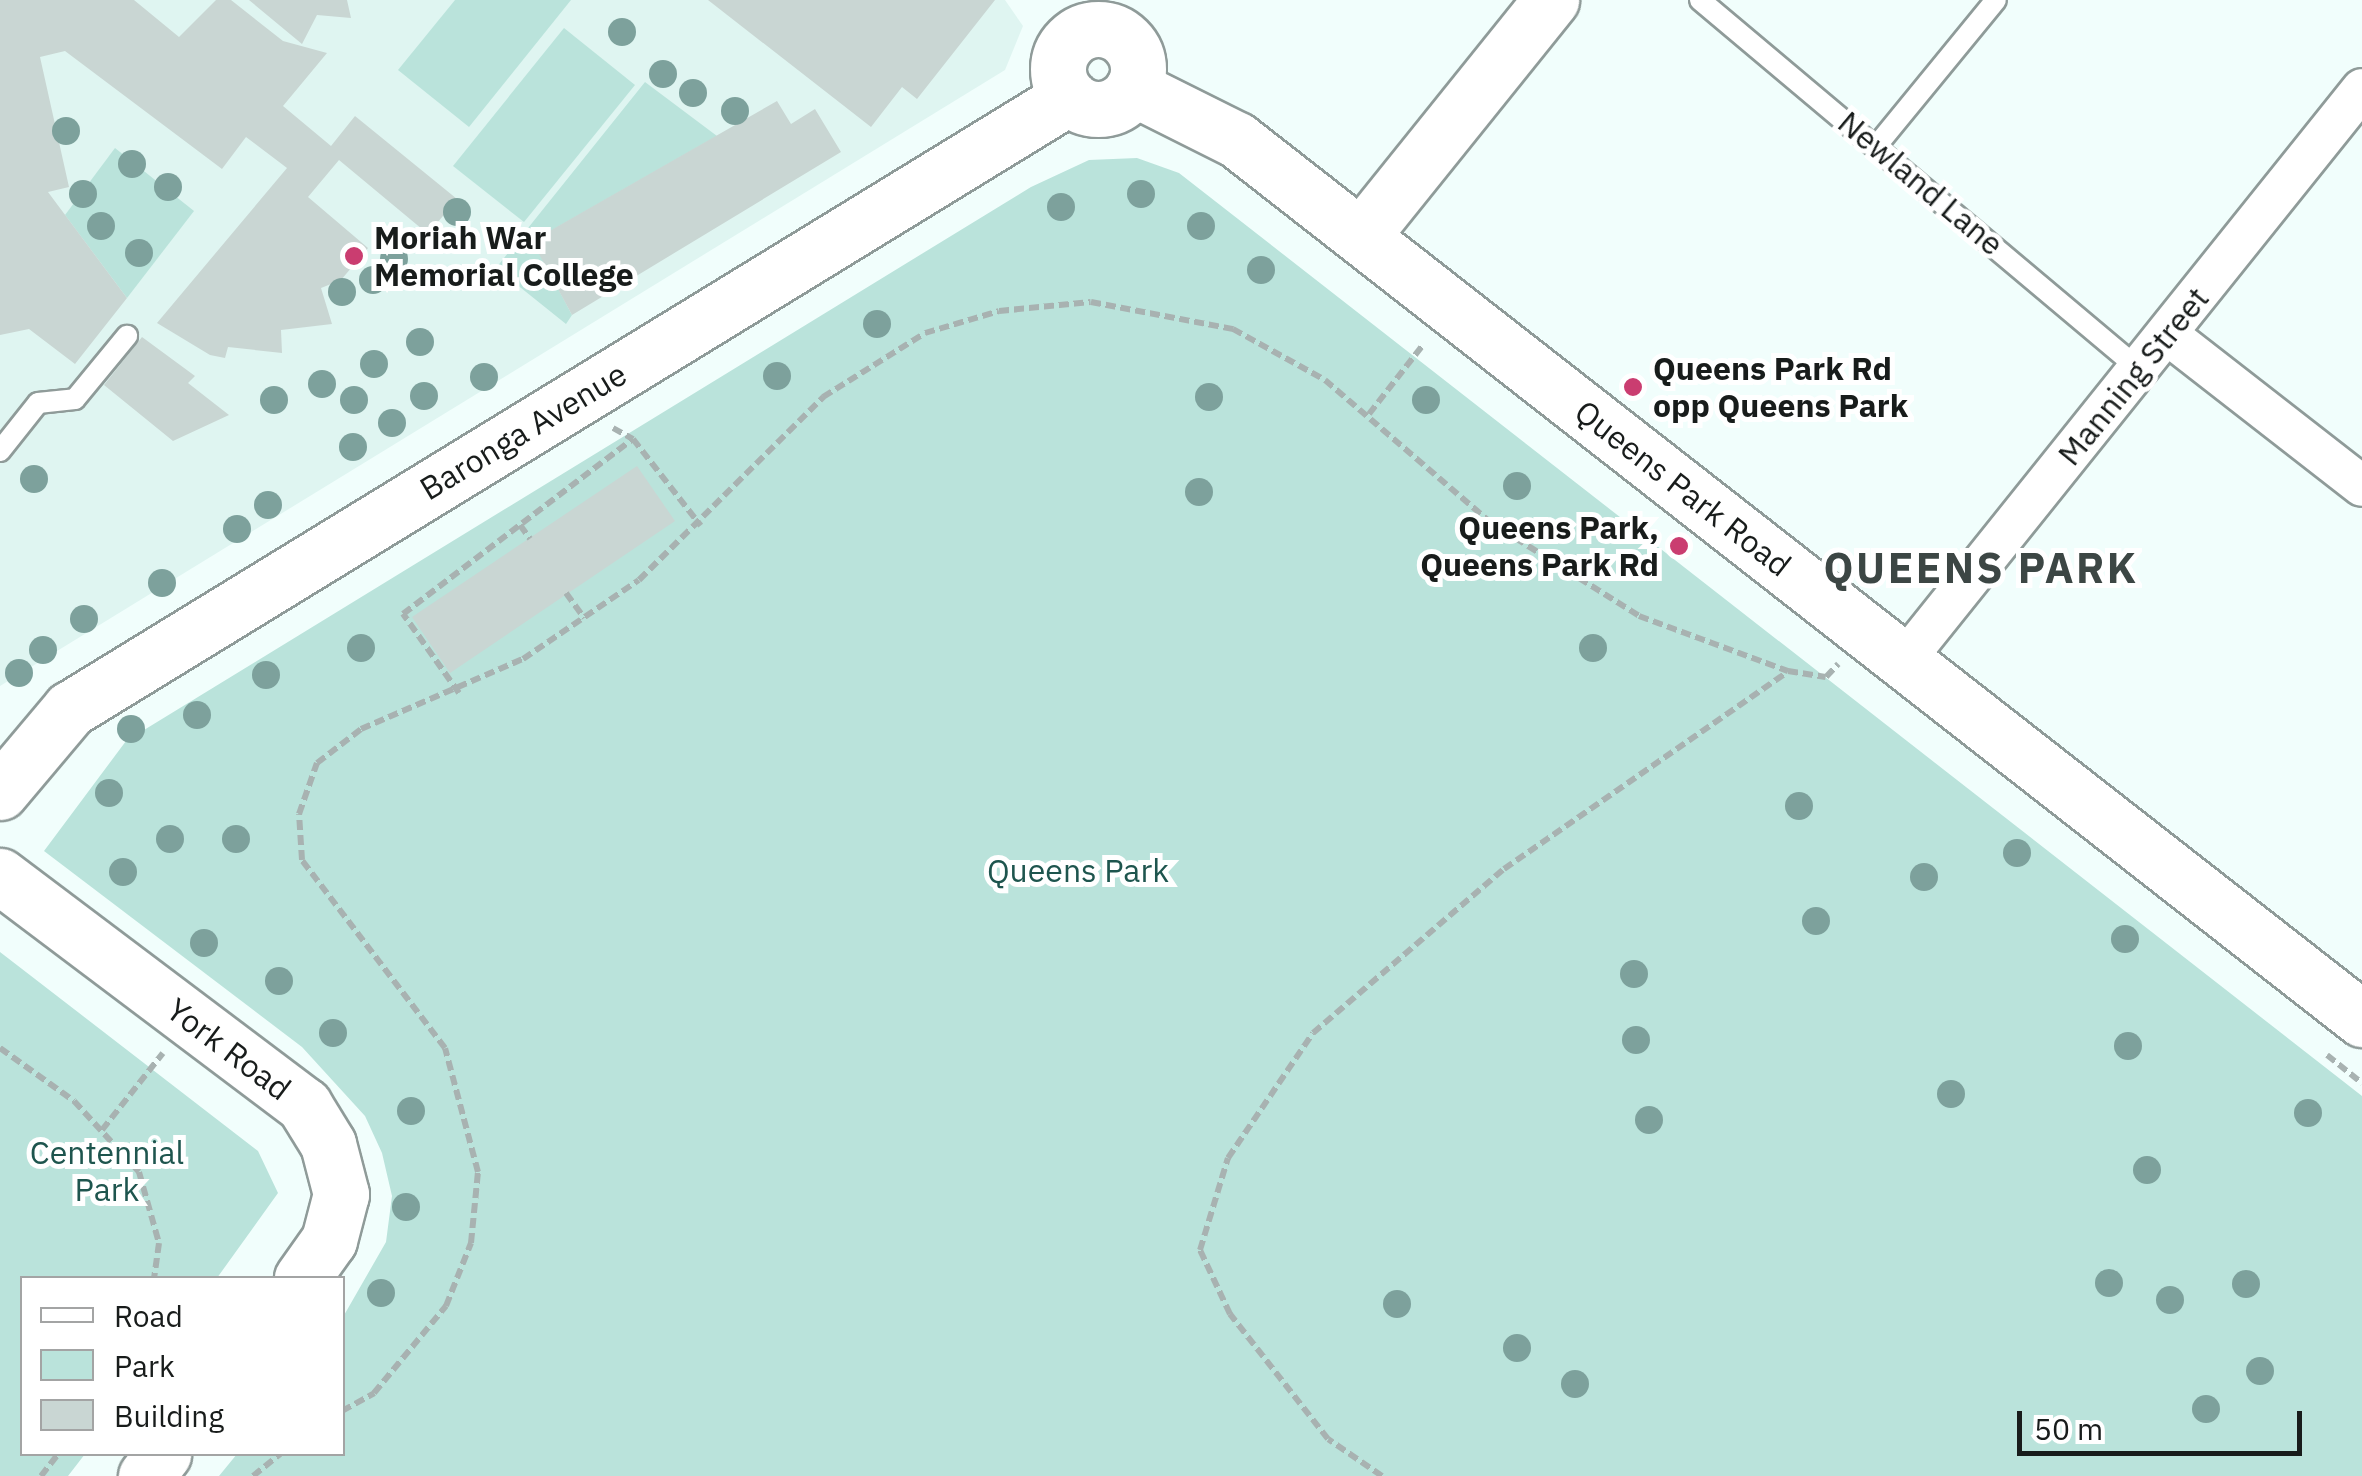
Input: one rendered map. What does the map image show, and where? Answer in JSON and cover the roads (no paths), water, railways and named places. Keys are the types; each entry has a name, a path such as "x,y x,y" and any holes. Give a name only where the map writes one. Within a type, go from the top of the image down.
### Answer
{"street":[{"path":"1362,235 1551,0"},
{"path":"1079,15 1114,32 1133,50 1134,88 1104,109 1068,97 1059,58 1079,15"},
{"name":"Queens Park Road","path":"1134,88 1236,140 1362,235 2362,1018"},
{"name":"Manning Street","path":"1903,662 2362,89"},
{"name":"Baronga Avenue","path":"1,788 70,710 1068,97"},
{"path":"2167,334 2362,486"},
{"name":"York Road","path":"0,876 304,1105 328,1144 338,1218 303,1276"},
{"path":"146,1476 162,1456"}],"lane":[{"name":"Newland Lane","path":"1700,0 1878,144 2139,368"},
{"path":"1878,144 1996,0"},
{"path":"0,451 38,402 75,399 127,336"}],"place":[{"name":"Moriah War Memorial College","path":"354,256"},
{"name":"Queens Park Rd opp Queens Park","path":"1633,387"},
{"name":"Queens Park, Queens Park Rd","path":"1679,546"}],"district":[{"name":"QUEENS PARK","path":"1981,568"}],"park label":[{"name":"Queens Park","path":"1078,870"},
{"name":"Centennial Park","path":"107,1172"}]}
